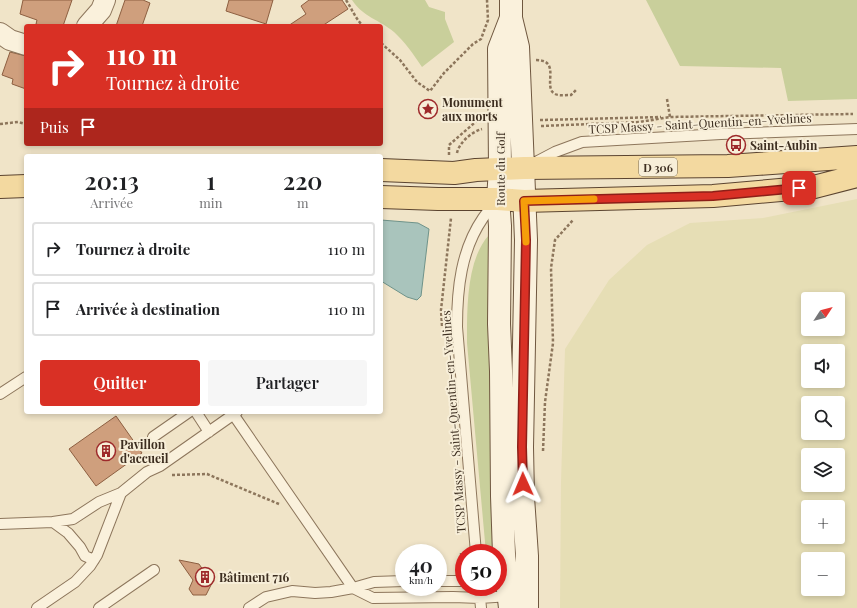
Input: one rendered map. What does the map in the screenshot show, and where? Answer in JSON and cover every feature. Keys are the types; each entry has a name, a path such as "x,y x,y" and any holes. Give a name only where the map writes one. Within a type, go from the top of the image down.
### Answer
{"main road":[{"name":"Route du Golf","path":"511,9 518,47 526,240 522,447 523,497 527,556 513,594"},
{"name":"Route du Golf","path":"511,9 499,48 500,169 498,199 500,226 499,324 502,496 513,594"},
{"name":"D 306","path":"383,170 454,173 476,170 524,168 728,166 857,157"},
{"path":"383,197 446,200 498,199 524,201 713,196 814,187 857,176"},
{"path":"0,186 24,186"}],"street":[{"path":"89,24 101,10 105,0"},
{"path":"0,34 10,40 24,44"}],"lane":[{"name":"TCSP Massy - Saint-Quentin-en-Yvelines","path":"475,544 457,327 457,302 460,274 470,242 483,218 524,168 555,152 582,142 721,134 857,129"},
{"path":"0,394 24,378"},
{"path":"153,437 186,414"},
{"path":"197,414 209,432"},
{"path":"0,524 53,522 73,519 99,502 121,494 147,472 160,466 234,414"},
{"path":"236,414 353,588 373,598 453,597 481,603 513,594"},
{"path":"42,606 75,582 94,560 121,494"},
{"path":"53,522 68,533 86,556 94,560"},
{"path":"99,608 154,570"},
{"path":"249,608 266,597 292,591 315,593 353,588 374,582 395,581"}],"path":[{"path":"346,0 352,8 354,16 360,24"},
{"path":"383,45 400,60 417,82 430,91 444,72 480,39 488,20 488,0"},
{"path":"532,60 543,60 548,65 550,69 550,86 555,94 571,95 576,90"},
{"path":"667,99 670,117"},
{"path":"535,120 857,114"},
{"path":"448,157 450,145 481,117 485,119"},
{"path":"536,126 640,122 670,117"},
{"path":"0,124 14,122 24,124"},
{"path":"457,155 458,148 474,131 488,127"},
{"path":"543,455 545,402 553,343 552,268 555,240 573,220 581,219"},
{"path":"167,475 208,474 283,505"}],"shaded area":[{"path":"857,199 857,608 560,608 561,482 565,349 609,280 647,245 690,223 763,218"}],"green space":[{"path":"352,0 425,0 429,7 445,12 445,19 454,42 422,67 406,44 394,32 356,6"},
{"path":"646,0 857,0 857,99 788,101 781,68 680,66"},
{"path":"489,235 490,449 495,544 485,544 467,343 469,286 472,271 481,245"}],"water":[{"path":"383,220 418,223 429,229 421,296 417,300 407,297 383,282"}],"building":[{"path":"23,0 72,0 64,24 36,24 37,20 20,14"},
{"path":"125,0 143,0 150,3 143,24 117,24"},
{"path":"229,0 273,0 266,24 226,11"},
{"path":"309,0 342,0 348,9 325,24 291,24 306,14 301,6"},
{"path":"10,52 24,56 24,88 12,84 13,79 2,75"},
{"name":"Pavillon d'accueil","path":"116,416 142,453 96,486 69,449"},
{"name":"Bâtiment 716","path":"179,560 199,564 212,583 206,595 193,595 189,589 193,580"}],"slow traffic":[{"path":"526,242 524,201 594,199"}],"place":[{"name":"Monument aux morts","path":"428,109"},
{"name":"Saint-Aubin","path":"736,145"},
{"name":"Pavillon d'accueil","path":"106,451"},
{"name":"Bâtiment 716","path":"205,577"}],"route":[{"path":"523,484 522,447 526,240 524,201 713,196 799,188"}]}
